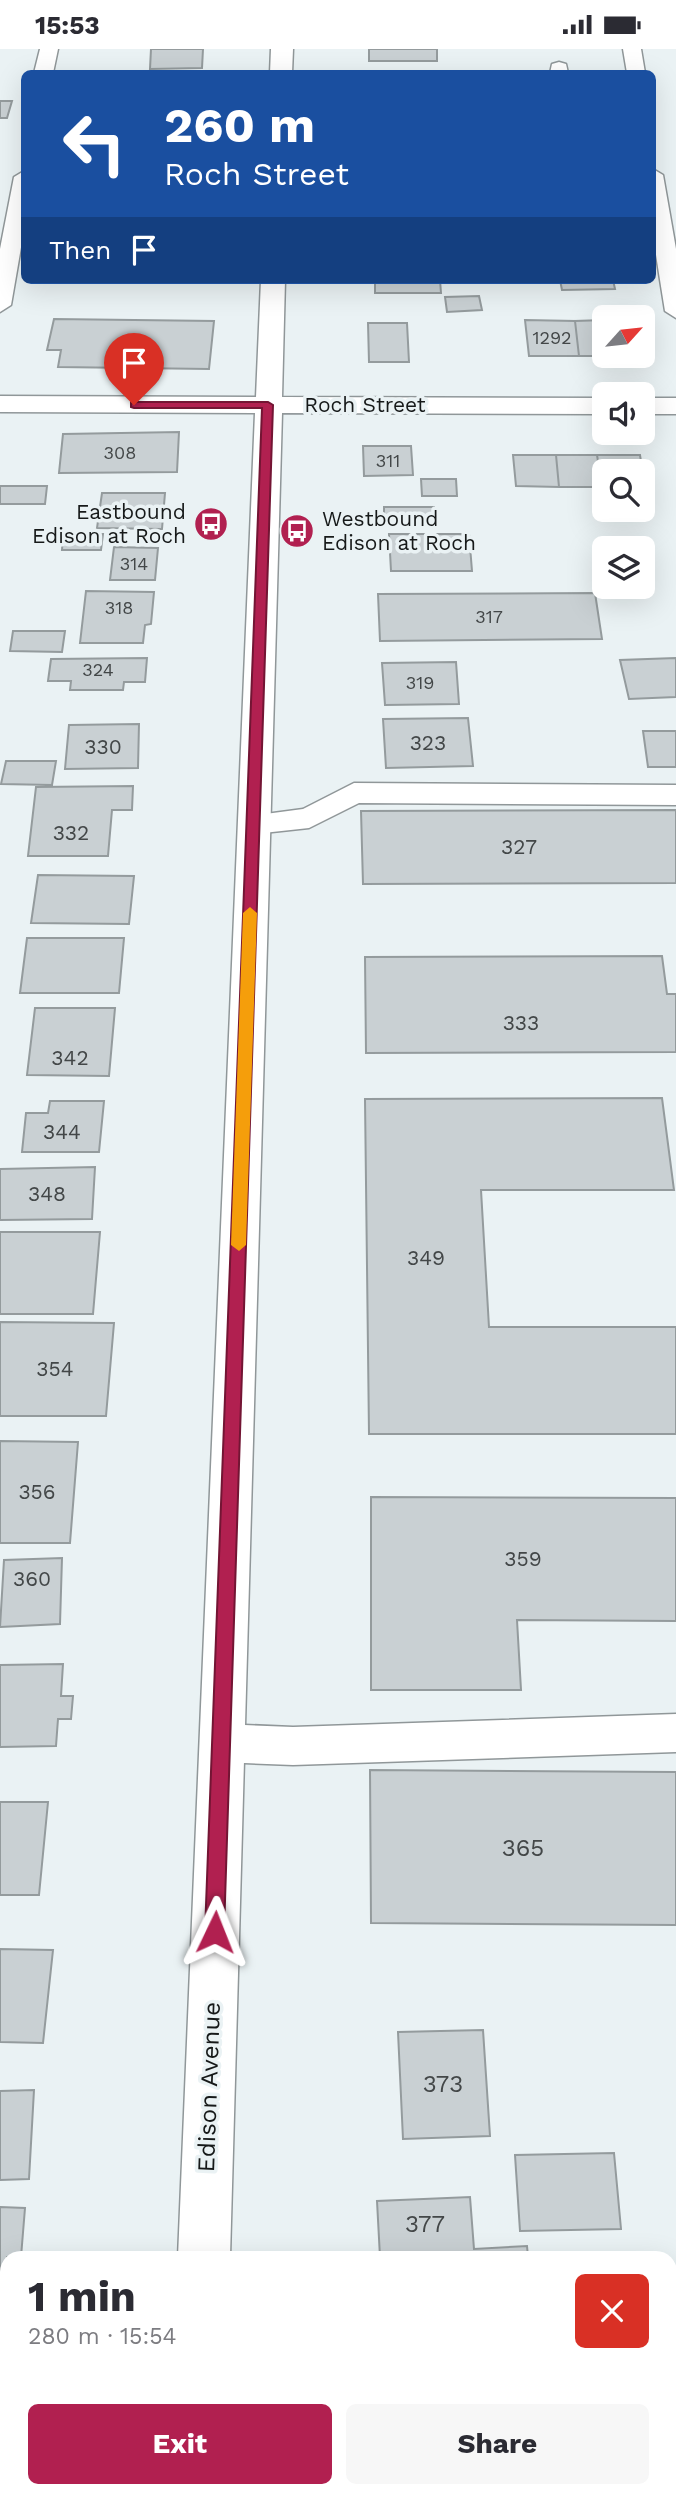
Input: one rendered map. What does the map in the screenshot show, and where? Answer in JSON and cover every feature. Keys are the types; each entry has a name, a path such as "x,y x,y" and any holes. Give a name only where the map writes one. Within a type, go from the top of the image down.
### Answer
{"street":[{"path":"281,70 282,49"},
{"name":"Edison Avenue","path":"204,2251 273,284"},
{"name":"Roch Street","path":"0,404 592,406"},
{"path":"655,406 676,406"}],"lane":[{"path":"45,70 49,49"},
{"path":"632,49 636,70"},
{"path":"0,305 21,193"},
{"path":"656,193 676,311"},
{"path":"253,824 309,818 354,793 676,795"},
{"path":"221,1743 293,1745 676,1733"}],"building":[{"path":"151,49 203,49 202,68 150,69"},
{"path":"369,49 437,49 437,61 369,61"},
{"path":"0,101 12,101 7,118 0,118"},
{"path":"375,284 440,284 441,293 375,293"},
{"path":"561,284 614,284 615,289 562,290"},
{"path":"479,296 482,310 447,312 445,297"},
{"path":"54,319 214,321 209,369 58,367 61,350 47,350"},
{"path":"525,320 575,321 579,356 529,356"},
{"path":"592,320 592,356 579,356 575,321"},
{"path":"368,323 407,323 409,362 369,362"},
{"path":"179,432 177,472 59,473 63,434"},
{"path":"363,446 411,446 413,475 364,476"},
{"path":"513,455 556,455 559,487 516,486"},
{"path":"556,455 597,455 598,459 592,459 592,487 559,487"},
{"path":"597,455 640,455 641,459 598,459"},
{"path":"421,479 456,479 457,496 422,496"},
{"path":"0,486 47,486 45,504 0,504"},
{"path":"102,493 165,493 162,529 97,528"},
{"path":"384,507 434,507 434,523 384,523"},
{"path":"103,534 101,550 62,550 63,535"},
{"path":"389,534 469,534 472,571 391,571"},
{"path":"114,547 158,548 155,580 110,580"},
{"path":"86,591 154,592 151,624 145,625 143,643 80,643"},
{"path":"592,593 592,599 596,599 602,639 380,641 378,594"},
{"path":"13,631 65,631 62,652 10,651"},
{"path":"147,658 145,682 124,682 123,690 70,690 71,681 48,681 51,659"},
{"path":"676,658 676,697 629,699 620,660"},
{"path":"456,662 459,704 385,705 382,663"},
{"path":"468,718 473,766 386,768 383,719"},
{"path":"139,724 138,768 65,769 69,725"},
{"path":"643,731 676,731 676,767 648,767"},
{"path":"6,761 56,761 52,785 1,784"},
{"path":"133,786 132,810 112,810 108,856 28,856 36,787"},
{"path":"676,810 676,883 363,884 361,811"},
{"path":"38,875 134,876 129,924 31,923"},
{"path":"27,938 124,938 119,993 20,993"},
{"path":"662,956 667,994 676,994 676,1052 366,1053 365,957"},
{"path":"35,1008 115,1008 109,1076 27,1075"},
{"path":"662,1098 674,1190 481,1190 489,1327 676,1327 676,1434 369,1434 365,1099"},
{"path":"50,1101 104,1101 99,1152 22,1152 26,1113 48,1113"},
{"path":"95,1167 92,1219 0,1220 0,1169"},
{"path":"0,1232 100,1232 93,1314 0,1314"},
{"path":"0,1322 114,1323 106,1416 0,1416"},
{"path":"0,1441 78,1442 70,1543 0,1543"},
{"path":"371,1497 676,1498 676,1621 517,1620 521,1690 371,1690"},
{"path":"62,1558 60,1624 0,1627 4,1560"},
{"path":"63,1664 61,1696 73,1696 71,1719 58,1719 56,1746 0,1747 0,1665"},
{"path":"370,1770 676,1772 676,1925 371,1923"},
{"path":"0,1802 48,1802 39,1895 0,1895"},
{"path":"0,1949 53,1950 43,2043 0,2042"},
{"path":"483,2030 490,2136 403,2139 398,2032"},
{"path":"34,2090 29,2179 0,2180 0,2091"},
{"path":"614,2153 621,2229 520,2231 515,2155"},
{"path":"470,2197 474,2249 527,2246 527,2251 380,2251 377,2201"},
{"path":"0,2207 25,2208 21,2251 0,2251"}],"slow traffic":[{"path":"239,1245 250,913"}],"place":[{"name":"Eastbound Edison at Roch","path":"211,524"},
{"name":"Westbound Edison at Roch","path":"297,531"}],"route":[{"path":"134,405 268,405 215,1932"}]}
